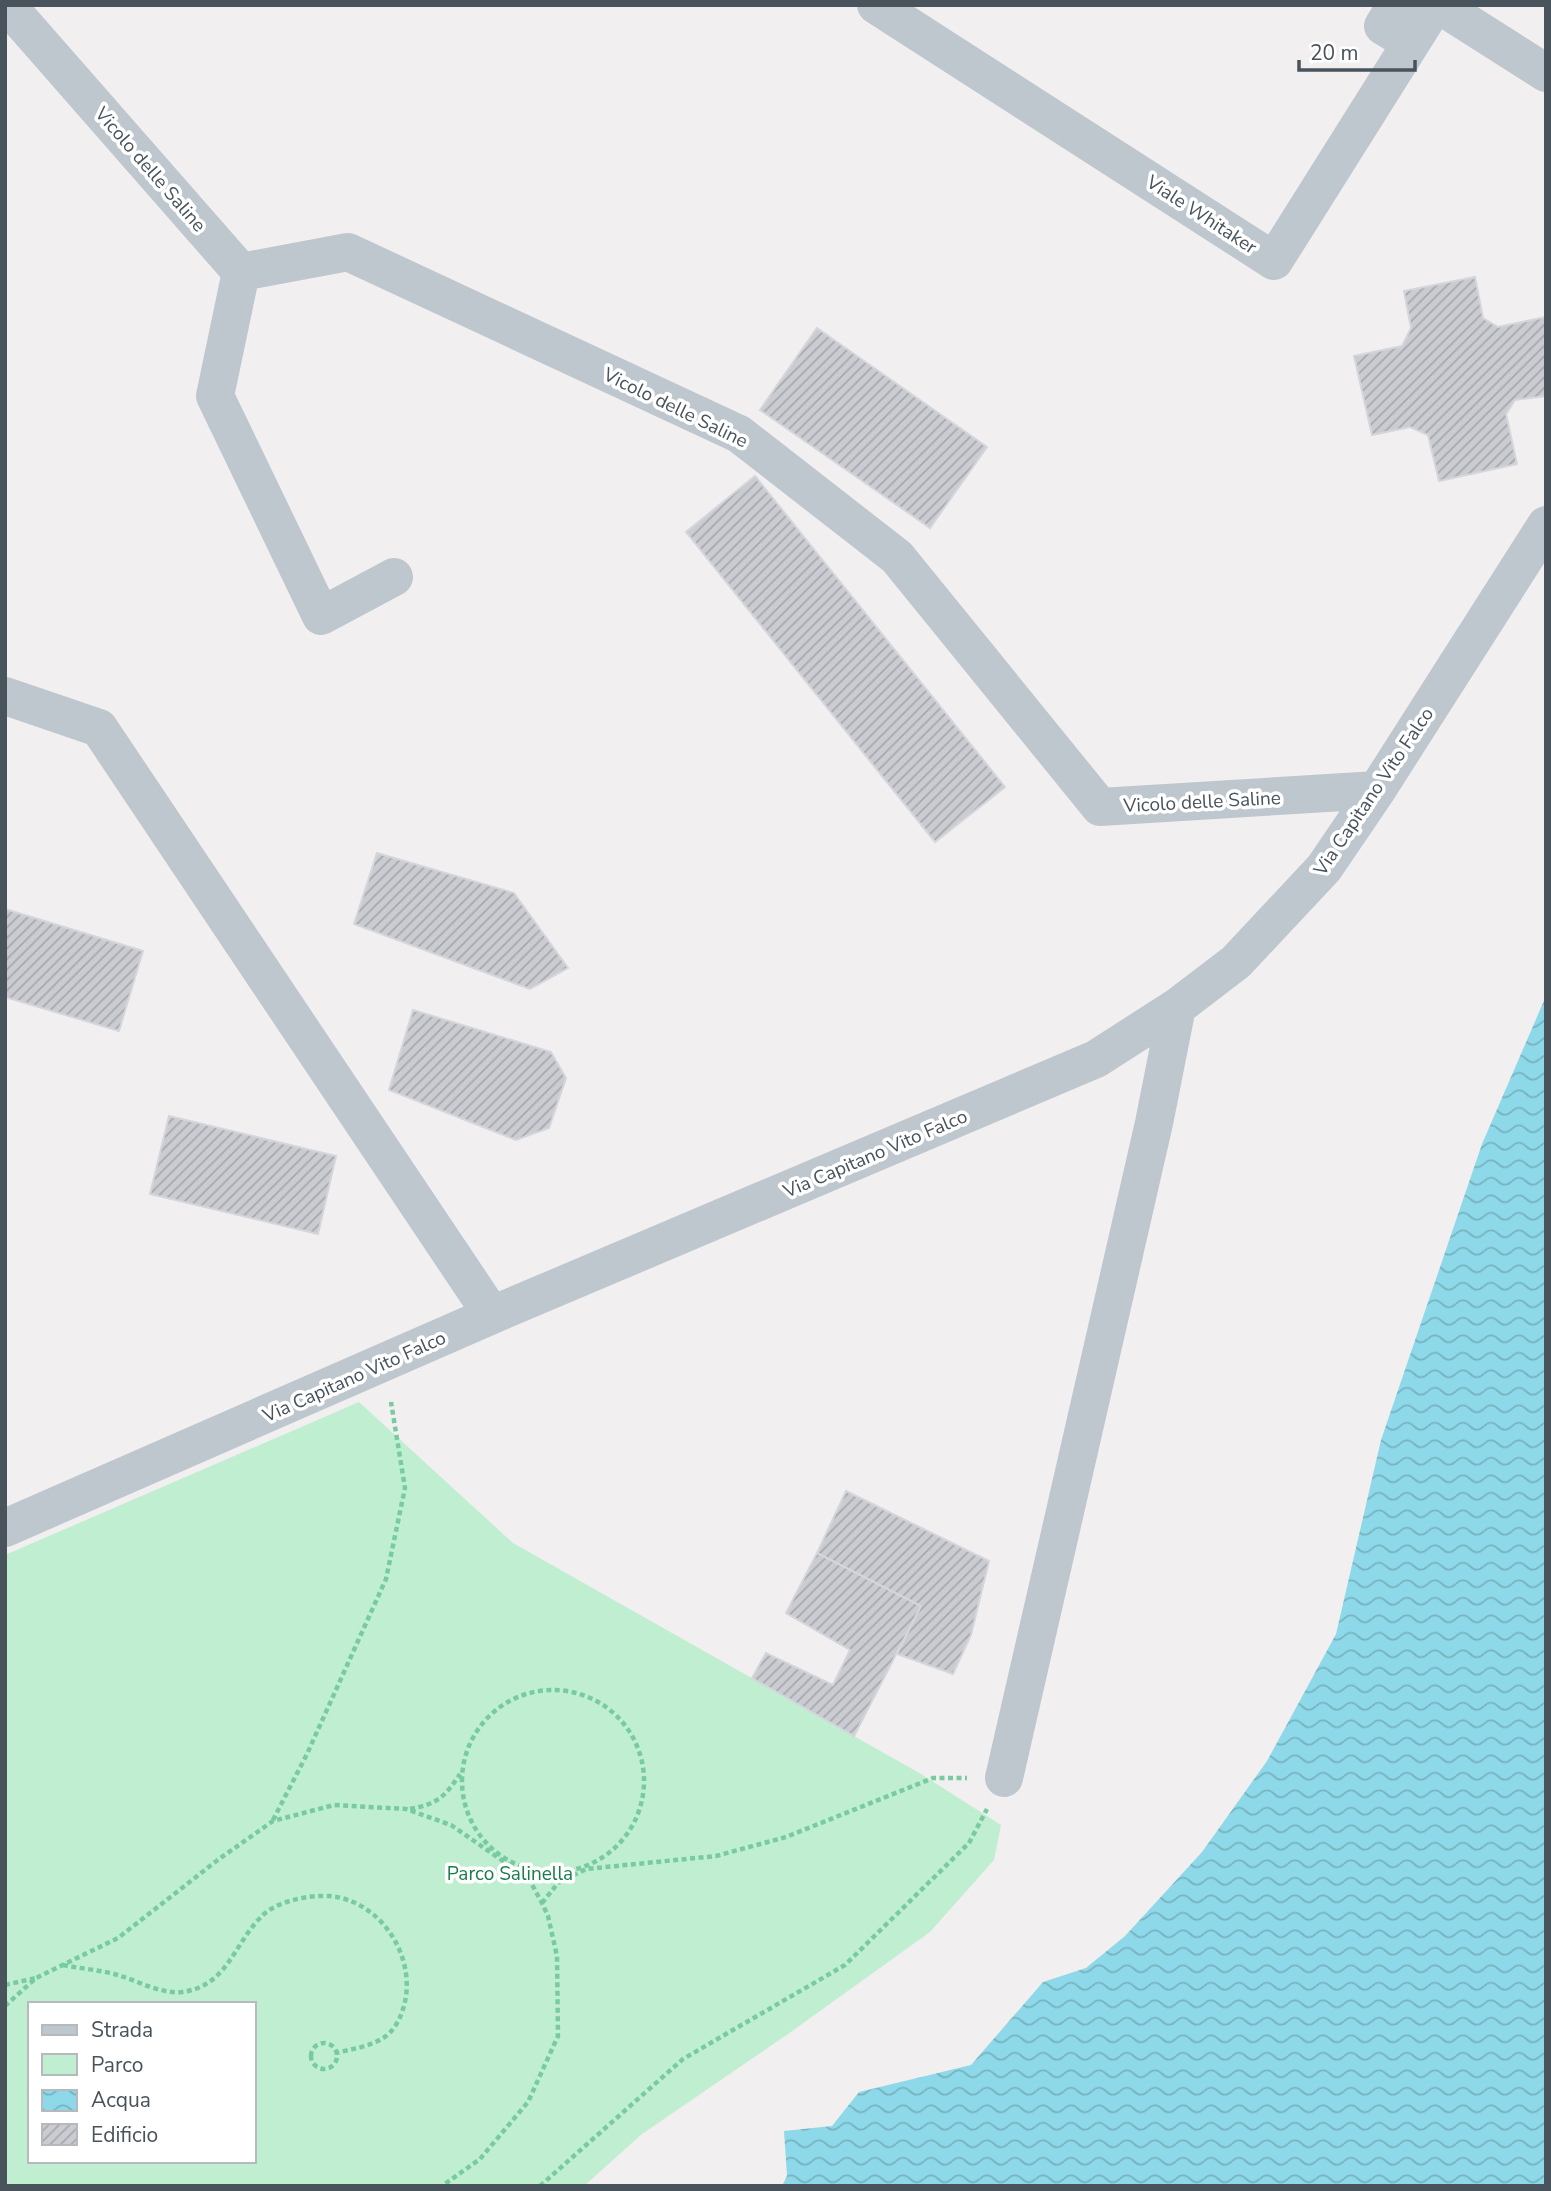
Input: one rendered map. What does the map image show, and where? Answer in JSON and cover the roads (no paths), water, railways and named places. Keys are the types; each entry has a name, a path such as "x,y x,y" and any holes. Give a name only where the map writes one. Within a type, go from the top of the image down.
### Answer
{"street":[{"name":"Vicolo delle Saline","path":"8,5 241,272 348,252 739,434 897,557 1100,807 1377,790"},
{"name":"Viale Whitaker","path":"876,5 1274,261 1437,5 1546,73"},
{"path":"1396,5 1383,26 1411,43"},
{"path":"241,272 215,396 321,616 394,577"},
{"name":"Via Capitano Vito Falco","path":"5,1528 492,1315 1096,1059 1177,1007 1236,962 1324,867 1377,790 1546,525"},
{"path":"5,696 99,728 492,1315"},
{"path":"1003,1778 1154,1123 1177,1007"}],"water":[{"path":"1546,996 1546,2186 782,2186 787,2176 784,2131 832,2126 859,2092 971,2065 1043,1982 1086,1968 1125,1936 1202,1852 1267,1761 1336,1634 1381,1440 1482,1144"}],"park label":[{"name":"Parco Salinella","path":"510,1873"}]}
